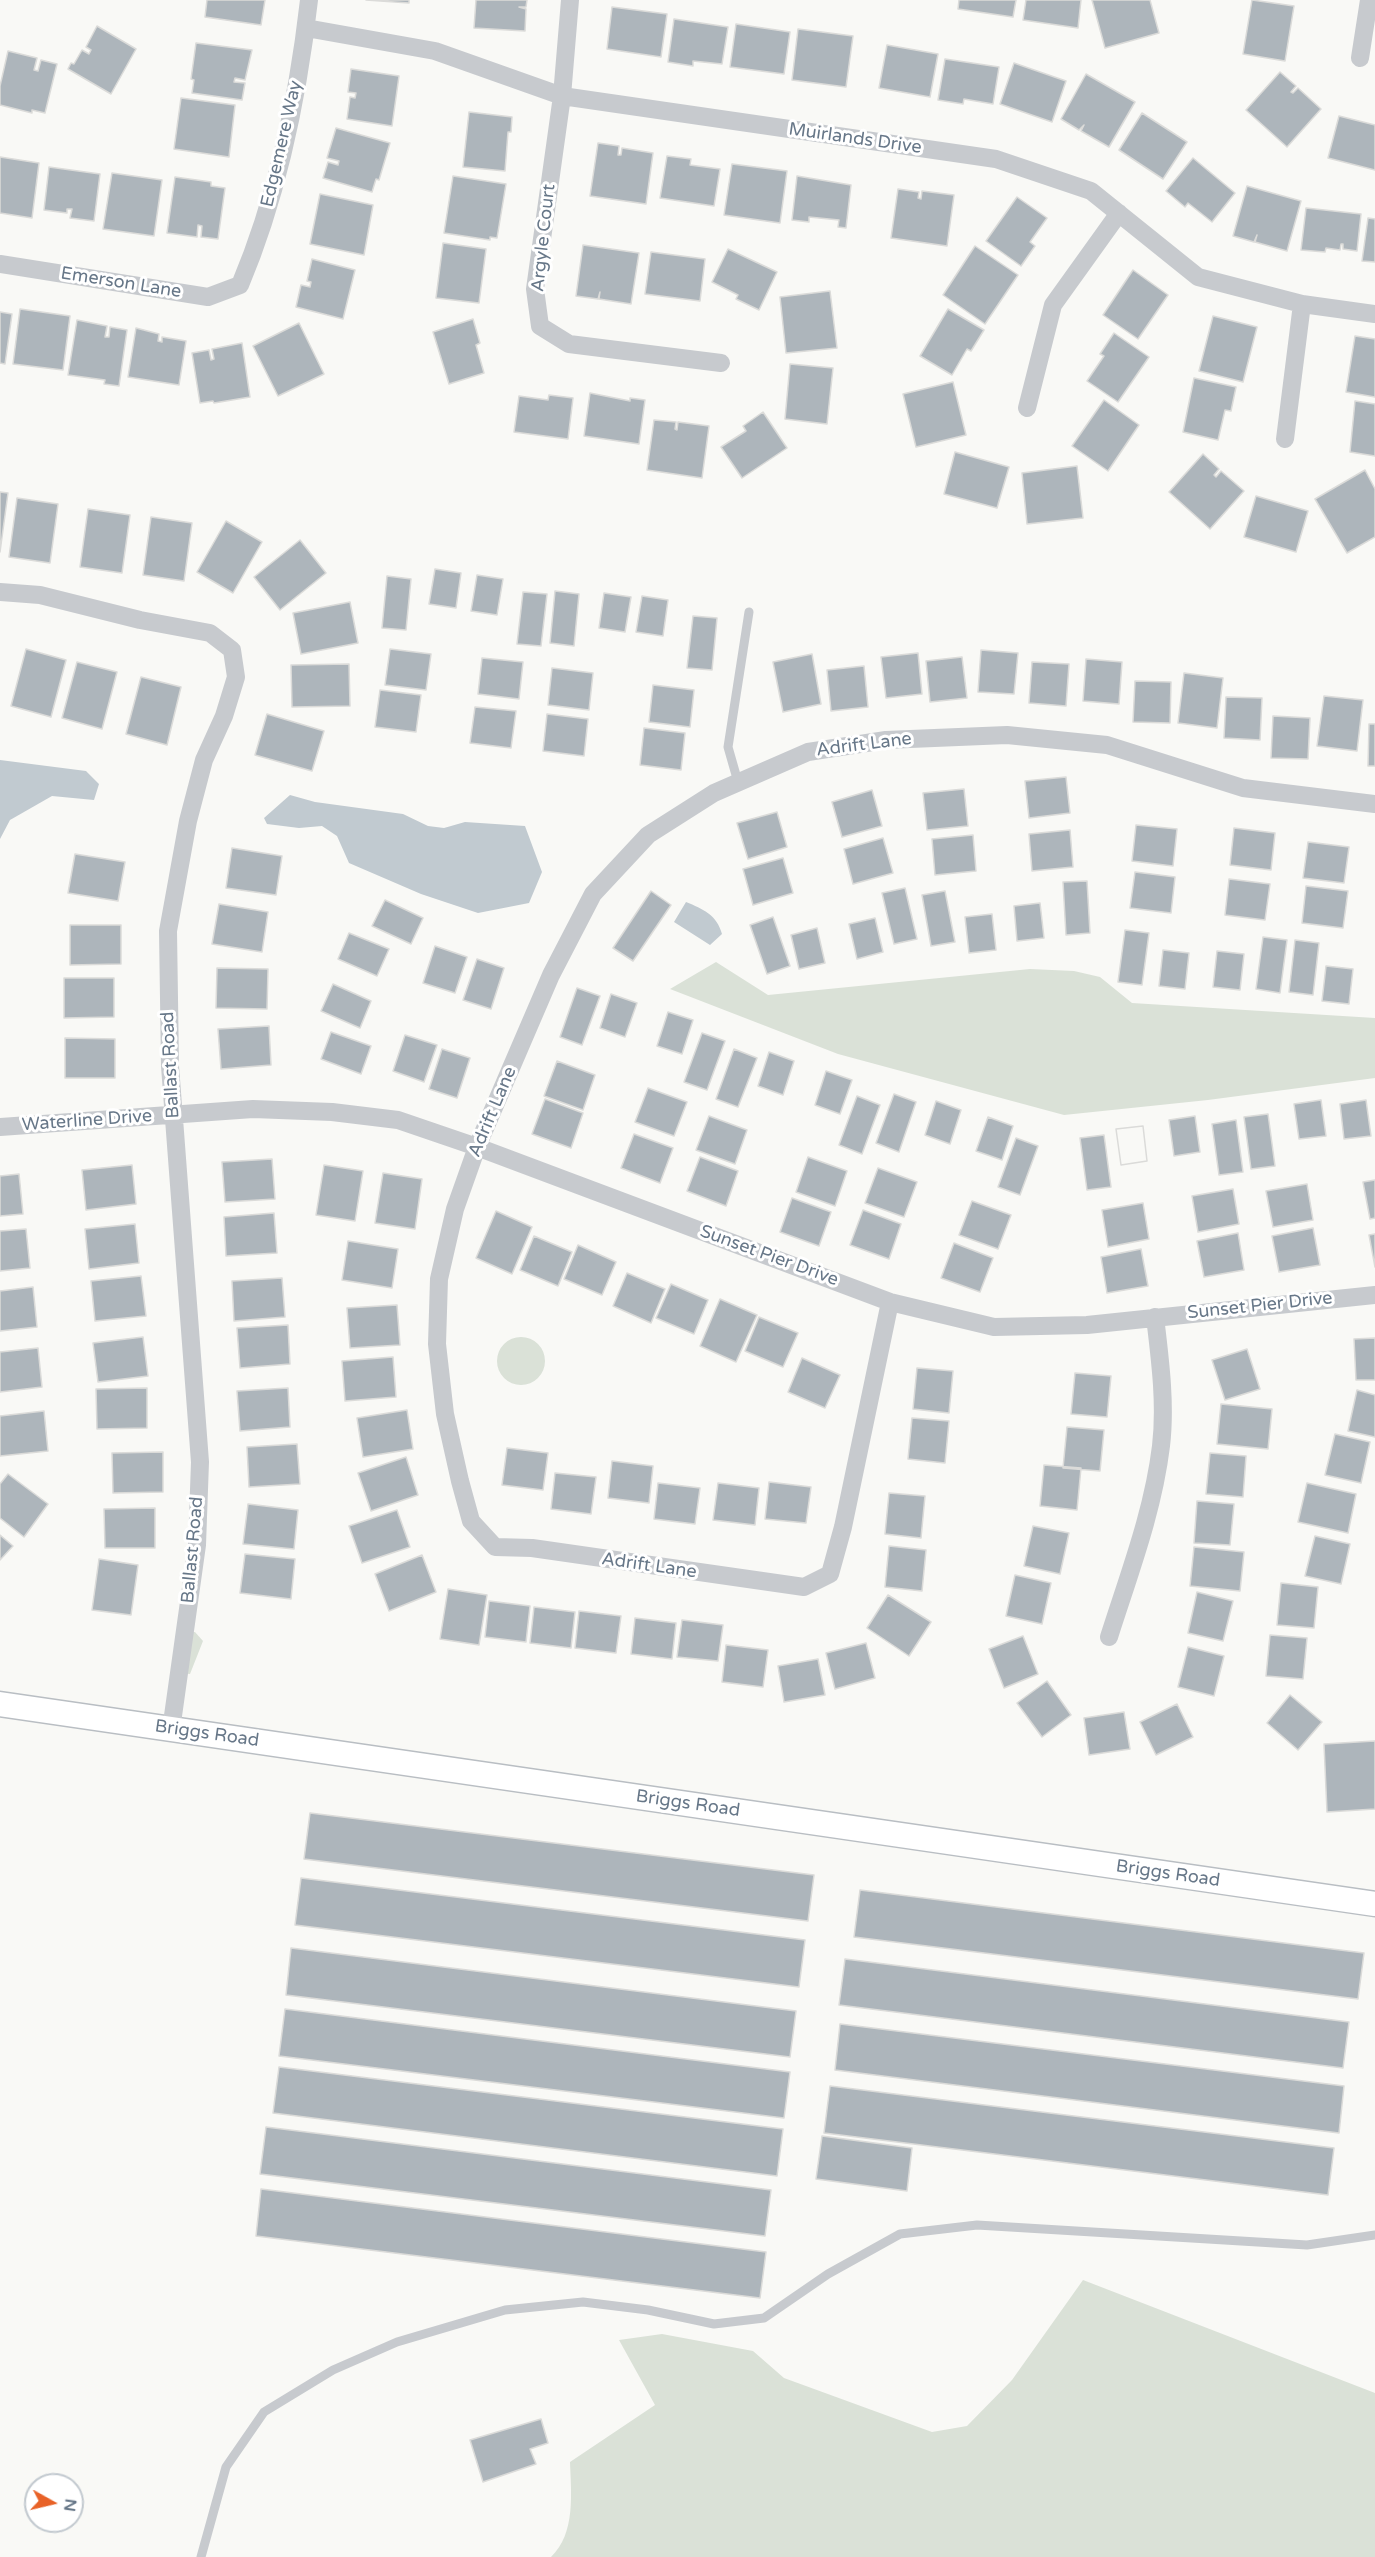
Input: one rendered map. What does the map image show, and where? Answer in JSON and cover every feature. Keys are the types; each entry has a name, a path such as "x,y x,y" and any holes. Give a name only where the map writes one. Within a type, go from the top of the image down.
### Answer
{"main road":[{"name":"Briggs Road","path":"0,1704 1375,1904"}],"street":[{"name":"Edgemere Way","path":"240,285 256,248 290,124 309,0"},
{"name":"Argyle Court","path":"570,0 562,96 535,289 540,326 569,345 721,363"},
{"path":"1360,58 1369,0"},
{"name":"Muirlands Drive","path":"306,28 435,51 562,96 996,159 1090,191 1198,277 1302,304 1375,314"},
{"path":"1027,408 1053,305 1119,213"},
{"name":"Emerson Lane","path":"0,264 208,297 240,285"},
{"path":"1285,439 1302,304"},
{"name":"Ballast Road","path":"0,592 40,595 140,620 210,633 232,650 236,677 224,716 204,760 188,821 168,931 168,1010 174,1115 200,1462 197,1545 171,1730"},
{"name":"Adrift Lane","path":"890,1302 843,1527 830,1574 804,1587 532,1548 495,1547 471,1521 445,1413 437,1344 439,1279 455,1209 477,1147 551,975 593,894 648,835 714,793 808,752 886,740 1007,735 1107,745 1243,788 1375,804"},
{"name":"Sunset Pier Drive","path":"174,1115 253,1109 332,1112 398,1120 477,1147 890,1302 994,1327 1087,1324 1375,1294"},
{"name":"Waterline Drive","path":"0,1127 174,1115"},
{"path":"1109,1637 1149,1515 1161,1444 1161,1376 1155,1317"}],"lane":[{"path":"738,782 728,747 749,612"},
{"path":"201,2557 225,2467 264,2412 333,2370 386,2346 505,2310 583,2302 648,2310 714,2324 764,2318 828,2274 900,2234 977,2225 1307,2245 1375,2235"}],"shaded area":[{"path":"0,760 86,771 99,784 94,800 52,796 10,820 0,839"},
{"path":"290,795 315,802 403,814 428,826 444,828 465,822 525,826 542,872 529,903 478,913 421,894 349,863 337,836 322,826 299,828 267,824 264,818"},
{"path":"686,902 704,910 720,927 722,934 710,945 674,922"},
{"path":"716,962 768,995 1030,969 1074,971 1100,977 1132,1003 1375,1018 1375,1078 1208,1100 1064,1115 838,1054 670,989"},
{"path":"516,1337 526,1337 538,1344 545,1356 545,1366 538,1378 526,1385 516,1385 501,1374 497,1366 497,1356 508,1341"},
{"path":"195,1632 203,1641 190,1674 173,1673 176,1634"},
{"path":"1083,2280 1375,2393 1375,2557 551,2557 565,2536 568,2525 571,2499 570,2462 655,2405 619,2340 662,2334 753,2351 784,2378 932,2432 967,2426 1012,2380"}],"building":[{"path":"207,0 265,0 261,25 205,17"},
{"path":"366,0 409,0 409,3"},
{"path":"476,0 527,0 526,7 519,7 526,9 525,31 474,28"},
{"path":"959,0 1016,0 1013,17 958,9"},
{"path":"1026,0 1081,0 1078,28 1023,20"},
{"path":"1092,0 1150,0 1159,33 1105,48"},
{"path":"1252,0 1294,6 1285,61 1243,54"},
{"path":"612,7 667,14 661,57 607,49"},
{"path":"674,19 728,27 722,64 693,61 693,66 668,62"},
{"path":"736,24 790,32 784,74 730,67"},
{"path":"97,26 136,49 111,94 68,69 71,63 74,64 82,50 89,54 91,50 86,47"},
{"path":"798,29 853,36 846,87 792,80"},
{"path":"196,43 252,50 245,80 235,78 234,82 245,83 242,100 192,93 194,80 191,79"},
{"path":"887,45 938,54 930,97 879,88"},
{"path":"8,51 37,58 34,70 38,71 41,60 57,64 45,113 32,110 32,113 0,105 0,86"},
{"path":"945,59 999,67 993,104 964,99 963,104 938,100"},
{"path":"1014,63 1066,81 1052,122 1000,104"},
{"path":"351,69 399,76 392,126 347,119 350,97 355,98 356,93 348,92"},
{"path":"1280,72 1296,86 1291,92 1293,93 1298,88 1321,109 1287,147 1246,110"},
{"path":"1086,74 1135,102 1109,147 1081,131 1084,125 1079,130 1061,119"},
{"path":"181,98 235,105 229,157 174,149"},
{"path":"469,112 512,117 511,132 508,132 505,171 463,167"},
{"path":"1142,113 1187,142 1163,179 1119,150"},
{"path":"1339,116 1375,125 1375,170 1328,158"},
{"path":"336,128 390,143 379,180 376,179 372,192 323,178 328,162 338,165 339,161 327,158"},
{"path":"598,143 619,146 618,155 621,155 622,148 653,153 646,204 590,196"},
{"path":"667,156 691,159 690,165 720,169 714,206 660,198"},
{"path":"0,157 39,163 32,218 0,213"},
{"path":"1193,158 1235,193 1212,222 1188,203 1185,207 1166,191"},
{"path":"732,164 787,171 780,223 724,215"},
{"path":"49,167 100,174 94,221 70,218 72,209 67,209 67,213 44,210"},
{"path":"112,173 162,180 154,236 103,229"},
{"path":"453,176 506,184 497,238 490,237 490,240 444,233"},
{"path":"797,176 851,185 846,228 838,227 839,220 809,217 809,222 792,220"},
{"path":"175,177 211,182 211,186 225,188 218,239 201,237 202,226 198,225 197,237 167,233"},
{"path":"1247,186 1301,201 1287,251 1255,242 1257,235 1254,242 1233,236"},
{"path":"898,189 919,192 918,198 921,199 922,191 954,195 947,246 891,238"},
{"path":"320,194 373,205 364,255 310,244"},
{"path":"1017,197 1047,218 1030,242 1035,246 1021,266 986,241"},
{"path":"1306,208 1361,214 1357,251 1343,249 1343,244 1340,250 1326,248 1325,252 1301,250"},
{"path":"1368,218 1375,219 1375,262 1362,261"},
{"path":"443,243 486,249 479,303 436,298"},
{"path":"583,245 639,253 631,304 599,299 600,292 598,299 576,296"},
{"path":"975,246 1018,275 985,324 943,295"},
{"path":"728,249 777,272 759,310 736,299 738,295 712,282"},
{"path":"651,252 705,259 700,301 645,294"},
{"path":"312,259 355,270 343,319 296,307 301,285 310,287 311,282 307,281"},
{"path":"1133,270 1168,295 1138,339 1103,315"},
{"path":"830,291 837,348 786,353 780,297"},
{"path":"20,309 70,316 63,370 13,364"},
{"path":"948,309 984,330 971,351 967,349 952,375 920,356"},
{"path":"0,312 12,314 5,364 0,363"},
{"path":"1213,316 1257,327 1243,382 1199,371"},
{"path":"473,319 480,343 476,345 484,373 449,384 433,332"},
{"path":"77,320 107,326 105,337 109,337 110,327 127,330 119,386 104,384 105,380 68,375"},
{"path":"299,323 324,374 278,396 253,346"},
{"path":"136,328 159,334 158,341 162,342 162,337 186,341 179,385 128,377"},
{"path":"1114,333 1149,357 1118,402 1087,381 1104,356 1100,354"},
{"path":"1355,336 1375,339 1375,397 1346,392"},
{"path":"242,343 250,397 200,403 192,353 209,350 211,360 214,359 212,349"},
{"path":"790,364 833,368 827,424 785,419"},
{"path":"1194,378 1236,387 1231,411 1225,410 1218,440 1183,432"},
{"path":"953,382 966,435 916,447 903,394"},
{"path":"590,393 630,401 630,398 645,400 639,444 584,436"},
{"path":"549,395 573,398 568,439 514,432 519,396 548,400"},
{"path":"1104,400 1139,425 1108,471 1072,446"},
{"path":"1355,401 1375,404 1375,456 1350,452"},
{"path":"763,412 787,448 742,478 721,447 746,431 743,426"},
{"path":"654,420 676,422 675,429 677,430 678,422 709,426 702,478 647,470"},
{"path":"955,452 1009,467 997,508 944,494"},
{"path":"1203,454 1219,469 1214,475 1216,477 1221,471 1244,491 1210,529 1169,492"},
{"path":"1077,466 1083,518 1027,524 1022,473"},
{"path":"1365,470 1375,489 1375,537 1347,553 1315,499"},
{"path":"0,492 8,493 0,552"},
{"path":"1256,496 1308,511 1296,552 1244,537"},
{"path":"17,498 58,504 50,563 9,557"},
{"path":"88,509 130,515 122,573 80,567"},
{"path":"151,517 192,523 184,581 143,575"},
{"path":"226,521 262,542 233,593 197,572"},
{"path":"300,540 326,573 280,610 254,577"},
{"path":"435,569 461,573 456,608 429,604"},
{"path":"477,575 503,579 497,615 471,611"},
{"path":"387,576 411,579 406,630 382,628"},
{"path":"555,591 579,594 574,646 550,643"},
{"path":"523,592 547,594 541,646 517,644"},
{"path":"604,593 631,597 625,632 599,628"},
{"path":"642,596 668,600 663,636 636,632"},
{"path":"350,602 358,643 301,654 293,613"},
{"path":"693,616 717,618 712,670 687,668"},
{"path":"26,649 66,660 51,717 11,706"},
{"path":"390,649 431,654 426,690 385,685"},
{"path":"981,650 1018,653 1014,694 978,692"},
{"path":"918,653 922,694 886,698 881,657"},
{"path":"812,654 821,704 783,712 773,662"},
{"path":"962,657 967,698 930,702 926,661"},
{"path":"482,658 523,662 519,699 478,694"},
{"path":"1086,659 1122,662 1119,704 1083,701"},
{"path":"77,662 117,672 102,729 62,718"},
{"path":"1032,662 1069,664 1066,706 1029,703"},
{"path":"349,664 350,706 292,707 291,665"},
{"path":"864,666 868,707 831,711 827,670"},
{"path":"552,668 593,673 589,710 548,705"},
{"path":"1184,673 1223,678 1217,728 1178,723"},
{"path":"141,677 181,687 167,745 126,734"},
{"path":"1135,681 1171,682 1170,723 1133,722"},
{"path":"653,685 694,690 690,727 649,722"},
{"path":"380,690 421,695 416,732 375,727"},
{"path":"1324,696 1363,700 1357,751 1317,746"},
{"path":"1226,697 1262,698 1260,740 1224,738"},
{"path":"475,707 516,711 511,748 470,743"},
{"path":"267,714 324,731 312,771 255,755"},
{"path":"547,714 588,719 584,756 543,751"},
{"path":"1273,716 1310,718 1308,759 1271,758"},
{"path":"1369,724 1375,724 1375,766 1368,766"},
{"path":"644,728 685,733 681,770 640,765"},
{"path":"1066,777 1070,813 1029,818 1025,781"},
{"path":"964,789 968,826 927,830 923,793"},
{"path":"872,790 882,826 842,837 832,802"},
{"path":"777,812 787,847 748,859 737,823"},
{"path":"1136,825 1177,829 1173,866 1132,861"},
{"path":"1234,828 1275,833 1271,870 1230,865"},
{"path":"1070,830 1073,867 1032,871 1029,834"},
{"path":"973,835 976,871 935,875 932,839"},
{"path":"883,838 893,873 853,884 844,849"},
{"path":"1308,842 1349,847 1344,883 1303,878"},
{"path":"232,848 282,856 276,895 226,888"},
{"path":"75,854 125,862 118,901 68,893"},
{"path":"783,858 793,893 753,905 743,869"},
{"path":"1135,872 1175,877 1171,913 1130,908"},
{"path":"1229,879 1270,884 1265,920 1225,915"},
{"path":"1087,881 1090,933 1066,935 1063,882"},
{"path":"1306,886 1348,891 1343,928 1302,923"},
{"path":"905,888 917,939 894,944 882,893"},
{"path":"651,891 671,905 633,961 613,948"},
{"path":"945,891 955,942 931,946 922,895"},
{"path":"385,900 423,918 411,944 372,926"},
{"path":"1040,903 1044,938 1017,941 1014,906"},
{"path":"219,904 268,912 262,952 212,944"},
{"path":"992,914 996,950 969,953 965,917"},
{"path":"773,917 790,966 767,974 750,925"},
{"path":"875,918 883,952 857,959 849,924"},
{"path":"70,925 121,925 121,964 70,965"},
{"path":"817,928 825,963 799,969 791,935"},
{"path":"1125,930 1149,933 1142,985 1118,982"},
{"path":"349,933 389,949 377,976 338,959"},
{"path":"1263,937 1287,940 1280,993 1256,989"},
{"path":"1295,940 1319,943 1313,995 1289,992"},
{"path":"435,946 467,957 455,993 423,983"},
{"path":"1163,950 1189,953 1185,989 1159,986"},
{"path":"1217,951 1244,954 1240,990 1213,987"},
{"path":"477,959 504,968 491,1009 463,1000"},
{"path":"1326,966 1353,969 1349,1004 1322,1001"},
{"path":"217,968 268,969 267,1009 216,1008"},
{"path":"64,978 114,978 114,1017 64,1018"},
{"path":"333,984 371,1001 360,1028 321,1011"},
{"path":"577,988 600,996 582,1045 560,1037"},
{"path":"611,994 637,1003 625,1037 600,1028"},
{"path":"668,1012 693,1020 682,1054 657,1046"},
{"path":"269,1026 271,1065 221,1069 218,1029"},
{"path":"331,1032 371,1046 361,1074 321,1059"},
{"path":"702,1033 725,1041 707,1090 684,1082"},
{"path":"405,1035 437,1045 424,1082 393,1071"},
{"path":"65,1038 115,1039 115,1078 65,1078"},
{"path":"442,1049 470,1058 457,1098 429,1089"},
{"path":"734,1049 757,1058 738,1107 716,1099"},
{"path":"769,1052 794,1061 783,1095 758,1086"},
{"path":"557,1061 595,1075 583,1110 544,1096"},
{"path":"826,1071 852,1080 840,1114 815,1105"},
{"path":"648,1088 687,1102 674,1136 635,1122"},
{"path":"894,1094 916,1102 899,1152 876,1143"},
{"path":"857,1096 880,1105 862,1154 839,1145"},
{"path":"545,1099 583,1113 571,1148 532,1134"},
{"path":"1321,1100 1326,1136 1299,1139 1294,1104"},
{"path":"1366,1100 1371,1136 1344,1139 1340,1104"},
{"path":"936,1101 961,1110 950,1144 925,1135"},
{"path":"1268,1114 1275,1166 1251,1169 1244,1117"},
{"path":"709,1116 747,1130 735,1164 696,1150"},
{"path":"1195,1116 1200,1152 1174,1156 1169,1120"},
{"path":"988,1117 1013,1126 1002,1160 976,1151"},
{"path":"1236,1120 1243,1172 1219,1175 1212,1124"},
{"path":"1143,1126 1147,1161 1121,1165 1116,1129"},
{"path":"1143,1126 1147,1161 1121,1165 1116,1129"},
{"path":"634,1134 673,1148 660,1183 621,1168"},
{"path":"1104,1135 1111,1187 1087,1190 1080,1138"},
{"path":"1016,1138 1038,1146 1020,1195 998,1187"},
{"path":"700,1157 738,1171 726,1206 687,1191"},
{"path":"808,1157 847,1171 835,1206 796,1192"},
{"path":"272,1159 275,1199 225,1202 222,1162"},
{"path":"132,1165 136,1204 86,1210 82,1170"},
{"path":"324,1165 363,1171 355,1221 316,1215"},
{"path":"878,1168 917,1182 904,1217 865,1203"},
{"path":"383,1173 422,1179 415,1229 375,1223"},
{"path":"19,1174 23,1214 0,1216 0,1176"},
{"path":"1375,1180 1375,1218 1370,1219 1363,1182"},
{"path":"1307,1184 1313,1220 1273,1227 1266,1191"},
{"path":"1233,1189 1239,1224 1198,1232 1192,1196"},
{"path":"792,1198 831,1212 819,1246 780,1232"},
{"path":"972,1201 1011,1215 998,1249 959,1235"},
{"path":"1143,1203 1149,1239 1108,1247 1102,1210"},
{"path":"863,1210 901,1224 889,1259 850,1245"},
{"path":"496,1211 532,1227 512,1274 476,1258"},
{"path":"274,1213 277,1253 226,1256 224,1217"},
{"path":"135,1224 139,1263 89,1269 85,1229"},
{"path":"1313,1228 1320,1265 1279,1272 1272,1236"},
{"path":"26,1229 30,1268 0,1271 0,1231"},
{"path":"1238,1233 1244,1270 1204,1277 1197,1241"},
{"path":"1375,1234 1375,1267 1369,1235"},
{"path":"534,1236 572,1252 558,1286 520,1270"},
{"path":"348,1241 398,1249 392,1288 342,1280"},
{"path":"954,1243 993,1258 980,1292 941,1278"},
{"path":"578,1245 616,1262 602,1295 564,1279"},
{"path":"1141,1249 1148,1286 1107,1293 1101,1257"},
{"path":"627,1273 665,1289 651,1323 613,1306"},
{"path":"141,1276 146,1316 95,1321 91,1281"},
{"path":"282,1278 285,1317 234,1321 232,1281"},
{"path":"671,1284 708,1300 694,1334 656,1318"},
{"path":"33,1287 37,1327 0,1331 0,1291"},
{"path":"720,1299 757,1315 736,1362 700,1346"},
{"path":"397,1305 400,1345 350,1348 347,1308"},
{"path":"759,1317 798,1333 783,1367 745,1351"},
{"path":"288,1325 290,1364 240,1368 237,1328"},
{"path":"143,1337 148,1376 98,1382 93,1343"},
{"path":"1375,1338 1375,1380 1356,1380 1354,1339"},
{"path":"38,1348 42,1387 0,1392 0,1352"},
{"path":"1247,1349 1260,1389 1225,1400 1212,1360"},
{"path":"393,1357 396,1397 345,1401 342,1361"},
{"path":"802,1358 840,1375 825,1408 788,1392"},
{"path":"917,1368 953,1371 949,1413 913,1409"},
{"path":"1075,1373 1111,1376 1107,1417 1071,1414"},
{"path":"147,1388 147,1428 97,1429 96,1389"},
{"path":"288,1388 290,1427 240,1431 237,1391"},
{"path":"1357,1390 1375,1395 1375,1437 1348,1431"},
{"path":"1221,1404 1272,1409 1268,1449 1217,1444"},
{"path":"407,1410 413,1449 363,1457 357,1418"},
{"path":"44,1411 48,1451 0,1456 0,1416"},
{"path":"912,1418 949,1421 945,1463 908,1459"},
{"path":"1067,1427 1104,1430 1100,1471 1063,1468"},
{"path":"1335,1434 1370,1442 1361,1483 1325,1475"},
{"path":"297,1444 300,1484 249,1487 247,1447"},
{"path":"507,1448 548,1453 543,1490 502,1485"},
{"path":"163,1452 163,1492 113,1493 112,1453"},
{"path":"1210,1453 1246,1456 1243,1497 1206,1494"},
{"path":"406,1457 418,1495 371,1511 358,1473"},
{"path":"612,1461 653,1466 649,1503 608,1498"},
{"path":"1044,1465 1081,1468 1077,1510 1040,1506"},
{"path":"555,1473 596,1477 591,1514 551,1509"},
{"path":"8,1474 48,1504 24,1537 0,1518 0,1484"},
{"path":"769,1482 811,1487 806,1523 765,1519"},
{"path":"658,1483 700,1488 695,1524 654,1519"},
{"path":"718,1483 759,1488 755,1525 713,1520"},
{"path":"1307,1483 1356,1494 1348,1533 1298,1522"},
{"path":"889,1493 925,1496 921,1538 885,1534"},
{"path":"1197,1501 1234,1504 1230,1545 1194,1543"},
{"path":"248,1504 298,1510 294,1549 243,1544"},
{"path":"155,1508 155,1548 105,1548 104,1509"},
{"path":"397,1510 410,1547 362,1563 349,1526"},
{"path":"1033,1526 1069,1533 1060,1574 1024,1566"},
{"path":"0,1535 13,1546 0,1560"},
{"path":"1315,1536 1350,1544 1341,1584 1305,1576"},
{"path":"889,1546 926,1550 922,1591 885,1587"},
{"path":"1194,1547 1244,1552 1240,1591 1190,1586"},
{"path":"245,1554 295,1559 291,1599 240,1593"},
{"path":"422,1555 436,1592 389,1611 375,1574"},
{"path":"99,1559 138,1565 131,1615 92,1610"},
{"path":"1015,1575 1051,1583 1042,1624 1006,1616"},
{"path":"1281,1583 1318,1587 1314,1628 1277,1625"},
{"path":"448,1589 487,1595 479,1645 440,1639"},
{"path":"1197,1592 1233,1601 1223,1641 1188,1633"},
{"path":"888,1595 931,1622 909,1656 867,1628"},
{"path":"489,1601 530,1606 526,1642 485,1637"},
{"path":"534,1607 575,1612 571,1648 530,1643"},
{"path":"579,1611 621,1616 616,1653 575,1648"},
{"path":"635,1618 676,1623 672,1659 631,1654"},
{"path":"682,1620 723,1625 718,1661 677,1657"},
{"path":"1270,1635 1307,1638 1303,1679 1266,1676"},
{"path":"1023,1636 1038,1674 1004,1688 989,1649"},
{"path":"866,1643 875,1678 835,1689 826,1653"},
{"path":"726,1645 768,1650 763,1687 722,1682"},
{"path":"1188,1647 1224,1656 1214,1696 1178,1687"},
{"path":"818,1659 825,1695 784,1702 778,1666"},
{"path":"1047,1681 1071,1715 1042,1737 1017,1703"},
{"path":"1290,1695 1322,1722 1298,1750 1267,1723"},
{"path":"1177,1704 1193,1737 1156,1755 1140,1722"},
{"path":"1124,1712 1130,1749 1089,1755 1084,1718"},
{"path":"1375,1741 1375,1809 1327,1812 1324,1744"},
{"path":"310,1813 814,1875 808,1921 304,1859"},
{"path":"301,1878 805,1940 799,1987 295,1925"},
{"path":"860,1890 1364,1953 1358,1999 854,1937"},
{"path":"291,1948 796,2011 790,2057 286,1995"},
{"path":"845,1959 1349,2022 1343,2068 839,2005"},
{"path":"285,2009 790,2072 784,2118 279,2056"},
{"path":"840,2024 1344,2086 1339,2133 835,2070"},
{"path":"279,2067 783,2129 777,2176 273,2113"},
{"path":"830,2086 1334,2148 1328,2195 824,2133"},
{"path":"266,2127 771,2190 765,2236 260,2174"},
{"path":"822,2136 912,2148 907,2191 816,2179"},
{"path":"261,2189 766,2252 760,2298 256,2236"},
{"path":"541,2419 548,2443 530,2449 536,2464 483,2482 470,2440"}]}
